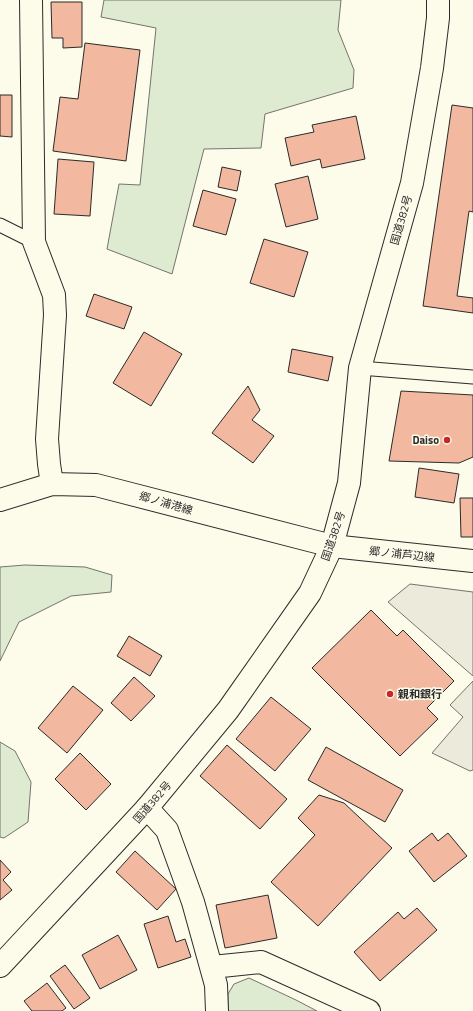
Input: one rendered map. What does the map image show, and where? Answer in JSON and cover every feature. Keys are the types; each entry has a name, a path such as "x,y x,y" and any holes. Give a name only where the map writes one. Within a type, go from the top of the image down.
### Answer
{"main road":[{"path":"31,0 34,242 54,295 47,439 52,484"},
{"name":"国道382号","path":"0,966 147,808 228,710 310,593 332,546 349,483 360,368 412,183 432,68 438,18 438,0"},
{"name":"郷ノ浦港線","path":"0,500 52,484 96,485 332,546"},
{"name":"郷ノ浦芦辺線","path":"332,546 473,561"},
{"path":"147,808 167,830 193,902 216,985 217,1011"},
{"path":"212,967 261,962 369,1011"}],"lane":[{"path":"0,224 34,242"},
{"path":"360,368 473,377"}],"green space":[{"path":"104,0 341,0 338,30 354,70 353,88 265,114 261,148 204,149 172,274 107,249 119,184 140,185 156,28 101,17"},
{"path":"25,565 85,567 112,575 111,592 71,596 19,622 0,661 0,567"},
{"path":"0,742 15,751 31,782 28,822 4,838 0,837"},
{"path":"249,978 317,1011 228,1011 228,994 234,984"}],"shaded area":[{"path":"410,584 473,592 473,676 388,602"},
{"path":"473,681 473,770 470,771 432,753 463,717 450,705"}],"building":[{"path":"51,2 82,2 82,47 63,48 63,38 52,38"},
{"path":"85,43 140,50 126,161 53,151 60,97 78,99"},
{"path":"0,95 12,95 12,137 0,136"},
{"path":"452,105 473,108 473,212 469,211 457,296 473,298 473,313 423,306"},
{"path":"356,116 365,159 322,168 320,159 291,166 285,138 314,132 312,125"},
{"path":"58,159 94,162 90,216 54,214"},
{"path":"222,167 241,171 237,191 218,187"},
{"path":"308,176 318,219 286,227 275,184"},
{"path":"203,190 236,199 226,235 193,226"},
{"path":"264,239 308,252 294,297 250,283"},
{"path":"94,294 132,307 124,329 86,316"},
{"path":"144,332 182,354 151,406 113,383"},
{"path":"292,349 333,357 328,381 288,372"},
{"path":"248,386 260,410 252,420 274,436 253,463 212,433"},
{"path":"401,391 473,395 473,457 459,463 389,461"},
{"path":"419,468 459,474 454,503 415,497"},
{"path":"460,498 473,498 473,537 461,537"},
{"name":"親和銀行","path":"371,610 397,636 403,630 454,681 427,708 438,719 400,756 312,668"},
{"path":"129,636 162,656 150,676 117,656"},
{"path":"134,677 155,696 131,721 111,703"},
{"path":"73,686 103,710 67,753 38,728"},
{"path":"271,697 311,729 275,771 236,739"},
{"path":"227,745 287,799 260,829 200,776"},
{"path":"326,747 403,790 385,822 308,780"},
{"path":"80,753 111,784 86,810 55,779"},
{"path":"319,795 344,803 392,848 318,926 271,882 315,835 298,818"},
{"path":"432,833 438,841 448,833 467,856 434,882 409,851"},
{"path":"135,851 176,889 157,910 116,872"},
{"path":"0,860 11,872 3,880 12,890 0,900"},
{"path":"268,895 277,938 225,948 216,905"},
{"path":"417,908 437,930 380,981 354,952 398,912 404,919"},
{"path":"168,916 176,942 185,939 191,957 158,968 144,924"},
{"path":"118,935 137,970 100,989 82,955"},
{"path":"65,965 90,998 74,1009 50,976"},
{"path":"47,983 66,1008 62,1011 32,1011 24,1001"}],"place":[{"name":"Daiso","path":"447,440"},
{"name":"親和銀行","path":"390,694"}]}
